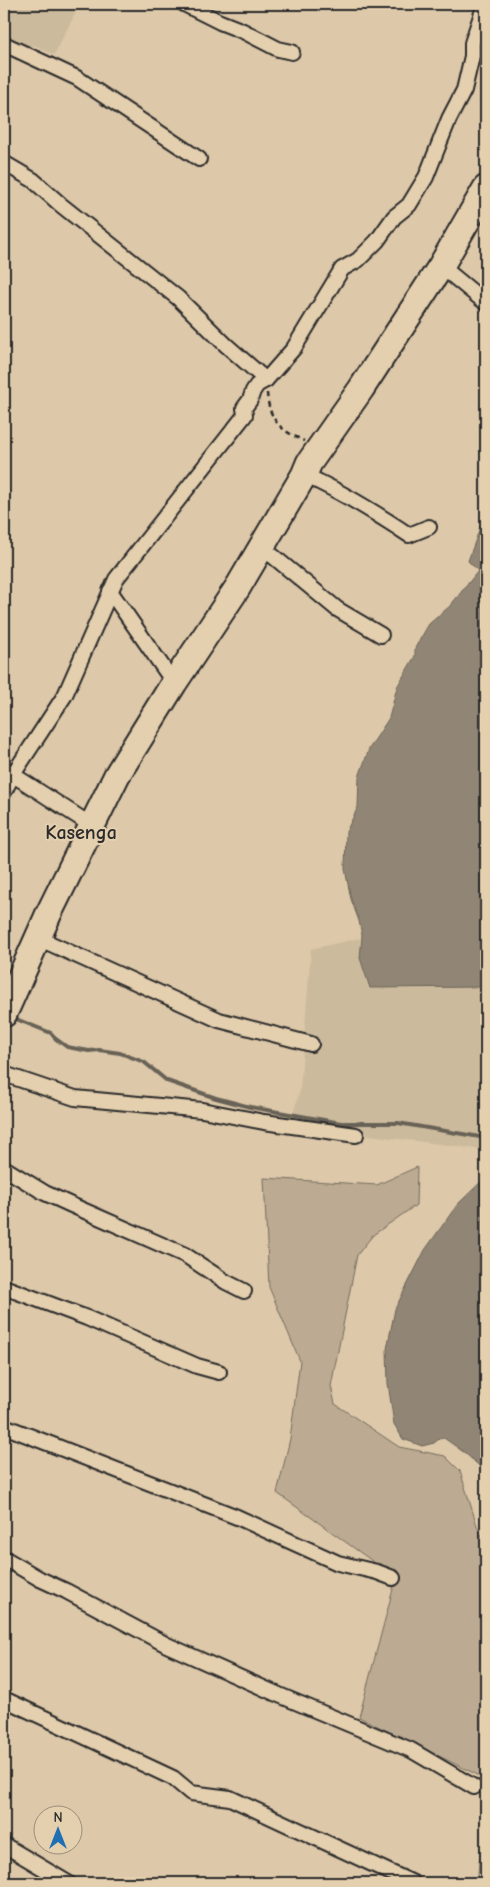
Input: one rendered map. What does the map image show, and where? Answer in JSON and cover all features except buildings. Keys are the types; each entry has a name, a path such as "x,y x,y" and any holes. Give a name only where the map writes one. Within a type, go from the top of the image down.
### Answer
{"highway":[{"path":"4,1014 38,938 117,775 262,547 309,463 361,390 441,266 486,188"}],"street":[{"path":"184,4 278,49 292,52"},
{"path":"4,792 8,772 65,695 82,654 94,633 116,579 245,415 244,408 257,385 266,380 294,348 342,269 358,260 377,241 394,217 409,205 426,177 449,119 464,90 472,56 472,42 485,4"},
{"path":"4,44 77,78 200,159"},
{"path":"4,163 34,180 61,205 178,298 226,345 266,380"},
{"path":"441,266 486,303"},
{"path":"304,475 374,512 409,535 430,527"},
{"path":"262,547 336,609 382,635"},
{"path":"110,591 174,683"},
{"path":"8,772 92,825"},
{"path":"38,938 218,1020 311,1044"},
{"path":"4,1074 75,1098 202,1110 264,1122 356,1135"},
{"path":"4,1168 45,1193 185,1255 226,1282 244,1291"},
{"path":"4,1287 88,1318 198,1366 218,1372"},
{"path":"4,1426 237,1517 338,1564 378,1572 393,1578"},
{"path":"4,1558 40,1579 167,1644 279,1695 411,1750 474,1787"},
{"path":"4,1699 173,1778 191,1793 230,1798 413,1883"},
{"path":"4,1845 68,1883"}],"path":[{"path":"266,380 268,401 274,421 294,437 305,441"}],"shaded area":[{"path":"4,4 80,4 54,55 34,45 30,52 4,39"},
{"path":"486,517 486,987 370,988 360,958 362,935 351,899 345,869 346,832 358,807 359,777 369,749 389,718 397,687 415,656 415,648 429,624 450,606 478,571 468,561 482,522"},
{"path":"360,938 360,958 370,988 486,987 486,1150 290,1125 300,1090 311,949"},
{"path":"417,1167 416,1205 373,1235 357,1255 331,1386 335,1404 399,1447 445,1456 460,1471 479,1532 486,1541 486,1779 359,1717 396,1578 277,1493 290,1439 300,1361 269,1287 264,1178 377,1185"},
{"path":"486,1177 486,1472 465,1453 444,1438 422,1446 403,1439 394,1424 388,1383 387,1349 395,1309 425,1250 457,1205"},
{"path":"486,1837 486,1883 477,1883 479,1863"}],"waterway":[{"path":"16,1019 51,1033 67,1047 120,1053 144,1062 167,1081 216,1098 250,1107 341,1123 398,1123 486,1138"}],"district":[{"name":"Kasenga","path":"81,832"}]}
